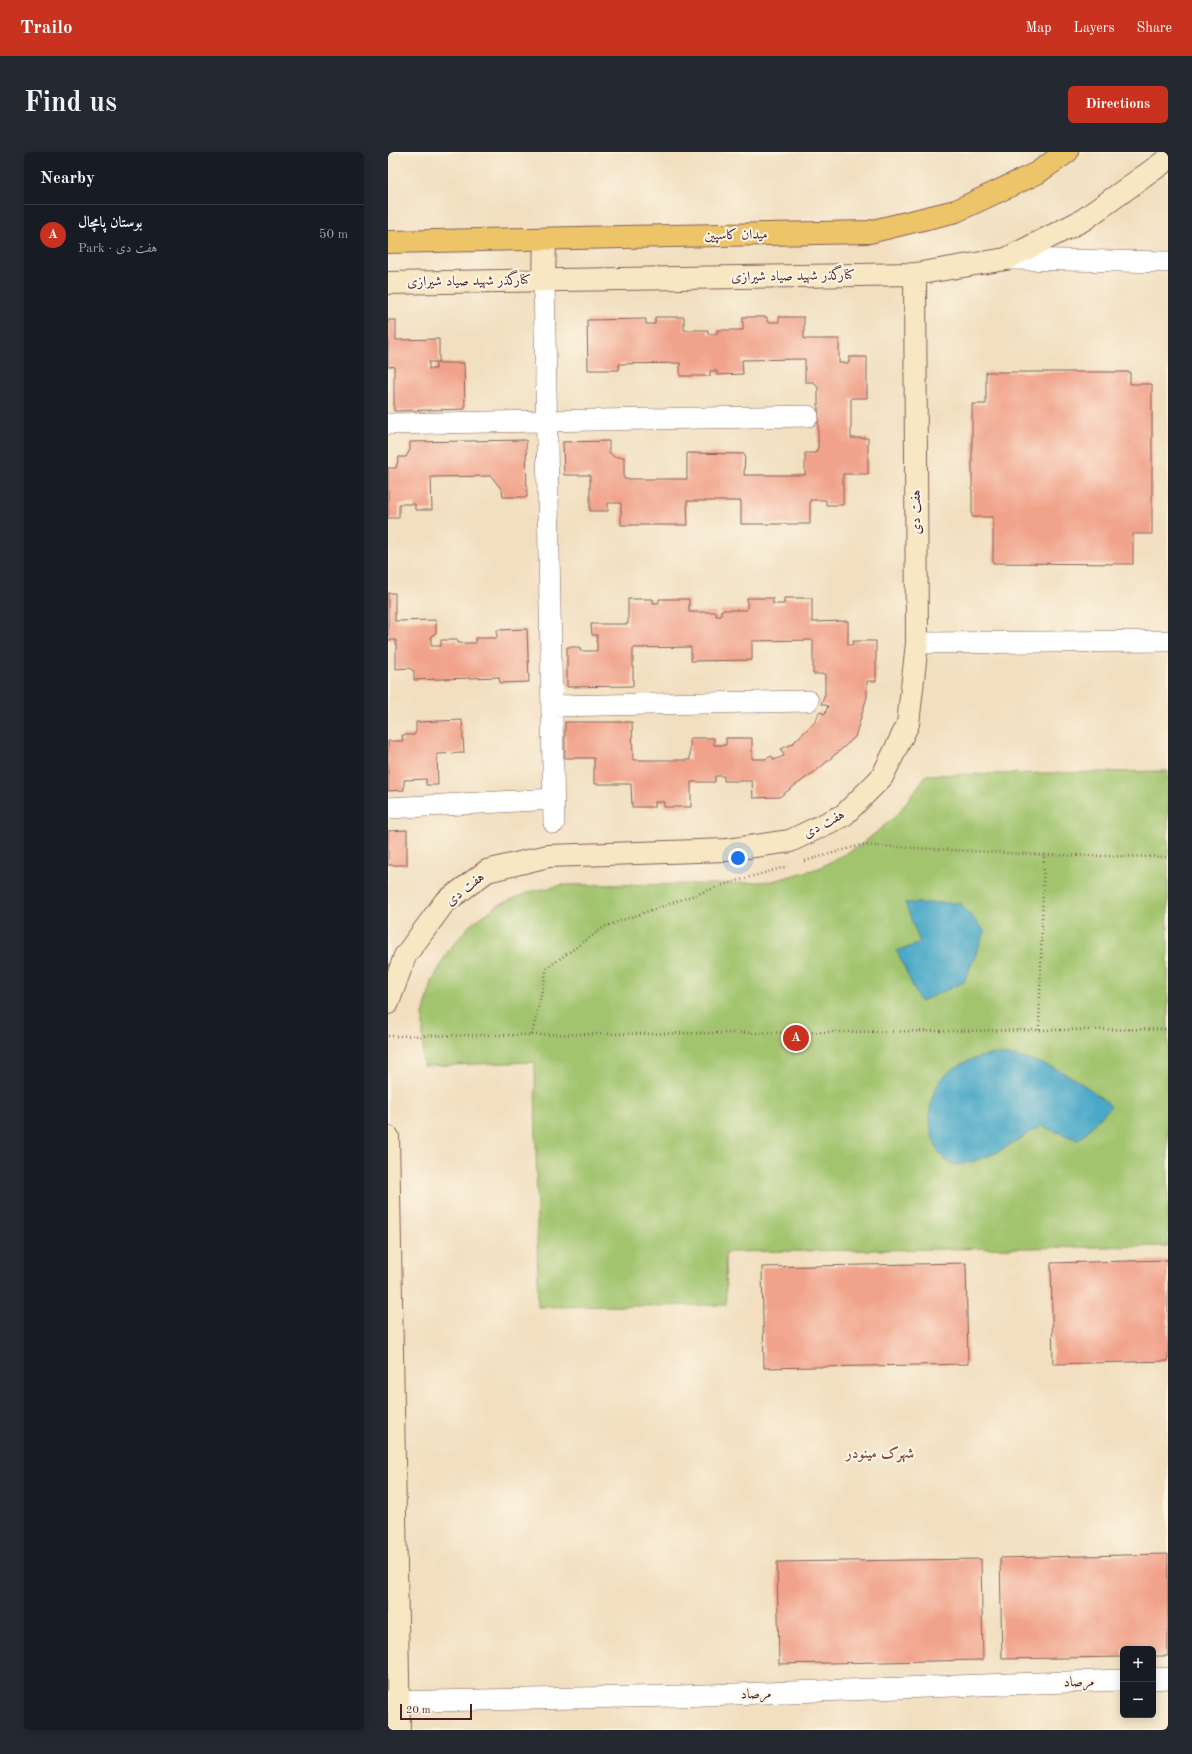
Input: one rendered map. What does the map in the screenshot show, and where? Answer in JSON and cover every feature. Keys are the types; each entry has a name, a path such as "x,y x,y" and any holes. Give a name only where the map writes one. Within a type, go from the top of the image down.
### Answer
{"main road":[{"name":"میدان کاسپین","path":"388,242 868,232 956,211 1037,173 1067,152"}],"street":[{"name":"کنارگذر شهید صیاد شیرازی","path":"388,283 915,274 1006,259 1083,220 1168,159"},
{"path":"545,239 544,280 546,421 554,822"},
{"path":"1006,259 1168,262"},
{"name":"هفت دی","path":"388,1003 405,956 444,903 488,871 548,856 727,850 790,841 844,815 882,778 908,724 917,643 915,274"},
{"path":"388,424 808,416"},
{"path":"917,643 1168,641"},
{"path":"552,706 808,701"},
{"path":"388,808 554,799"},
{"path":"388,1137 393,1702 399,1730"},
{"path":"1156,1679 1168,1678"},
{"name":"مرصاد","path":"393,1702 678,1696 1120,1680"}],"path":[{"path":"801,862 861,845 1044,855 1168,857"},
{"path":"1039,1030 1044,855"},
{"path":"532,1035 546,968 606,926 726,884 786,867"},
{"path":"388,1036 1168,1029"}],"green space":[{"path":"1168,771 1168,1246 725,1252 726,1305 538,1307 535,1062 423,1066 423,1015 432,982 448,951 470,925 498,905 529,892 563,885 726,884 773,881 819,868 861,845 898,814 926,775"}],"water":[{"path":"905,903 960,903 985,932 964,982 920,1002 897,951 920,943"},
{"path":"997,1054 1014,1056 1045,1064 1072,1077 1111,1106 1079,1140 1041,1126 988,1156 953,1165 943,1158 937,1148 930,1126 931,1101 935,1090 941,1080 949,1072 960,1065 984,1056"}],"building":[{"path":"655,317 684,317 684,330 708,330 708,334 717,334 717,330 743,330 743,317 767,317 767,322 779,322 779,317 804,317 804,339 839,339 839,363 849,363 849,357 867,357 867,398 851,398 851,438 868,438 868,474 843,474 843,505 826,505 826,500 810,500 810,524 741,524 741,501 687,501 688,525 621,525 621,503 608,503 608,511 590,511 590,475 564,475 563,442 609,441 609,452 614,457 624,457 624,479 687,479 687,453 745,454 744,475 805,475 805,453 815,453 818,448 818,388 814,382 805,382 805,359 742,360 743,374 717,375 717,371 710,371 710,376 680,376 680,363 619,364 619,370 588,370 587,320 646,319 646,324 655,324"},
{"path":"388,320 396,320 396,340 439,339 439,362 429,362 429,369 436,369 436,363 464,363 465,409 394,411 394,366 388,367"},
{"path":"986,372 1130,372 1130,384 1152,384 1152,534 1133,534 1133,564 993,563 993,517 972,517 972,404 986,404"},
{"path":"526,440 527,497 503,497 502,490 491,476 431,477 432,510 415,510 415,504 399,504 399,518 388,518 388,468 396,468 399,457 406,457 410,450 410,442"},
{"path":"388,593 395,593 395,621 436,620 436,633 431,636 431,646 441,646 441,640 458,640 458,643 476,643 475,638 497,638 497,630 527,629 529,682 500,683 499,677 414,680 414,671 409,668 396,669 396,640 388,640"},
{"path":"747,598 773,598 773,604 784,604 784,598 812,598 812,622 848,621 848,645 853,645 853,641 876,641 876,681 867,681 867,697 855,737 844,747 817,770 779,797 753,798 752,781 724,781 724,776 715,776 715,782 691,782 691,807 664,807 664,802 655,802 655,807 632,807 631,784 594,784 594,758 565,758 565,722 632,722 633,760 690,760 690,738 714,738 714,745 726,745 726,738 752,738 752,759 765,759 772,756 774,760 784,756 781,749 792,744 816,721 819,712 825,714 828,706 821,704 825,694 825,674 813,674 813,640 752,641 752,660 691,661 691,647 633,648 633,686 567,687 567,647 580,647 580,651 597,651 597,635 592,635 591,624 628,624 628,599 653,599 653,603 659,603 659,599 689,599 689,612 716,612 716,616 721,616 721,610 747,610"},
{"path":"462,720 464,753 437,754 438,785 426,785 426,779 404,780 404,790 388,791 388,741 403,741 402,735 414,735 416,731 416,722"},
{"path":"407,830 407,865 388,865 388,831"},
{"path":"1168,1260 1168,1361 1053,1364 1051,1263"},
{"path":"966,1263 968,1364 764,1368 762,1267"},
{"path":"1168,1554 1168,1656 1156,1656 1156,1646 1120,1646 1120,1657 1002,1659 1000,1558"},
{"path":"981,1559 983,1660 779,1664 777,1562"}],"place":[{"name":"بوستان پامچال","path":"796,1038"}],"district":[{"name":"شهرک مینودر","path":"880,1454"}]}
